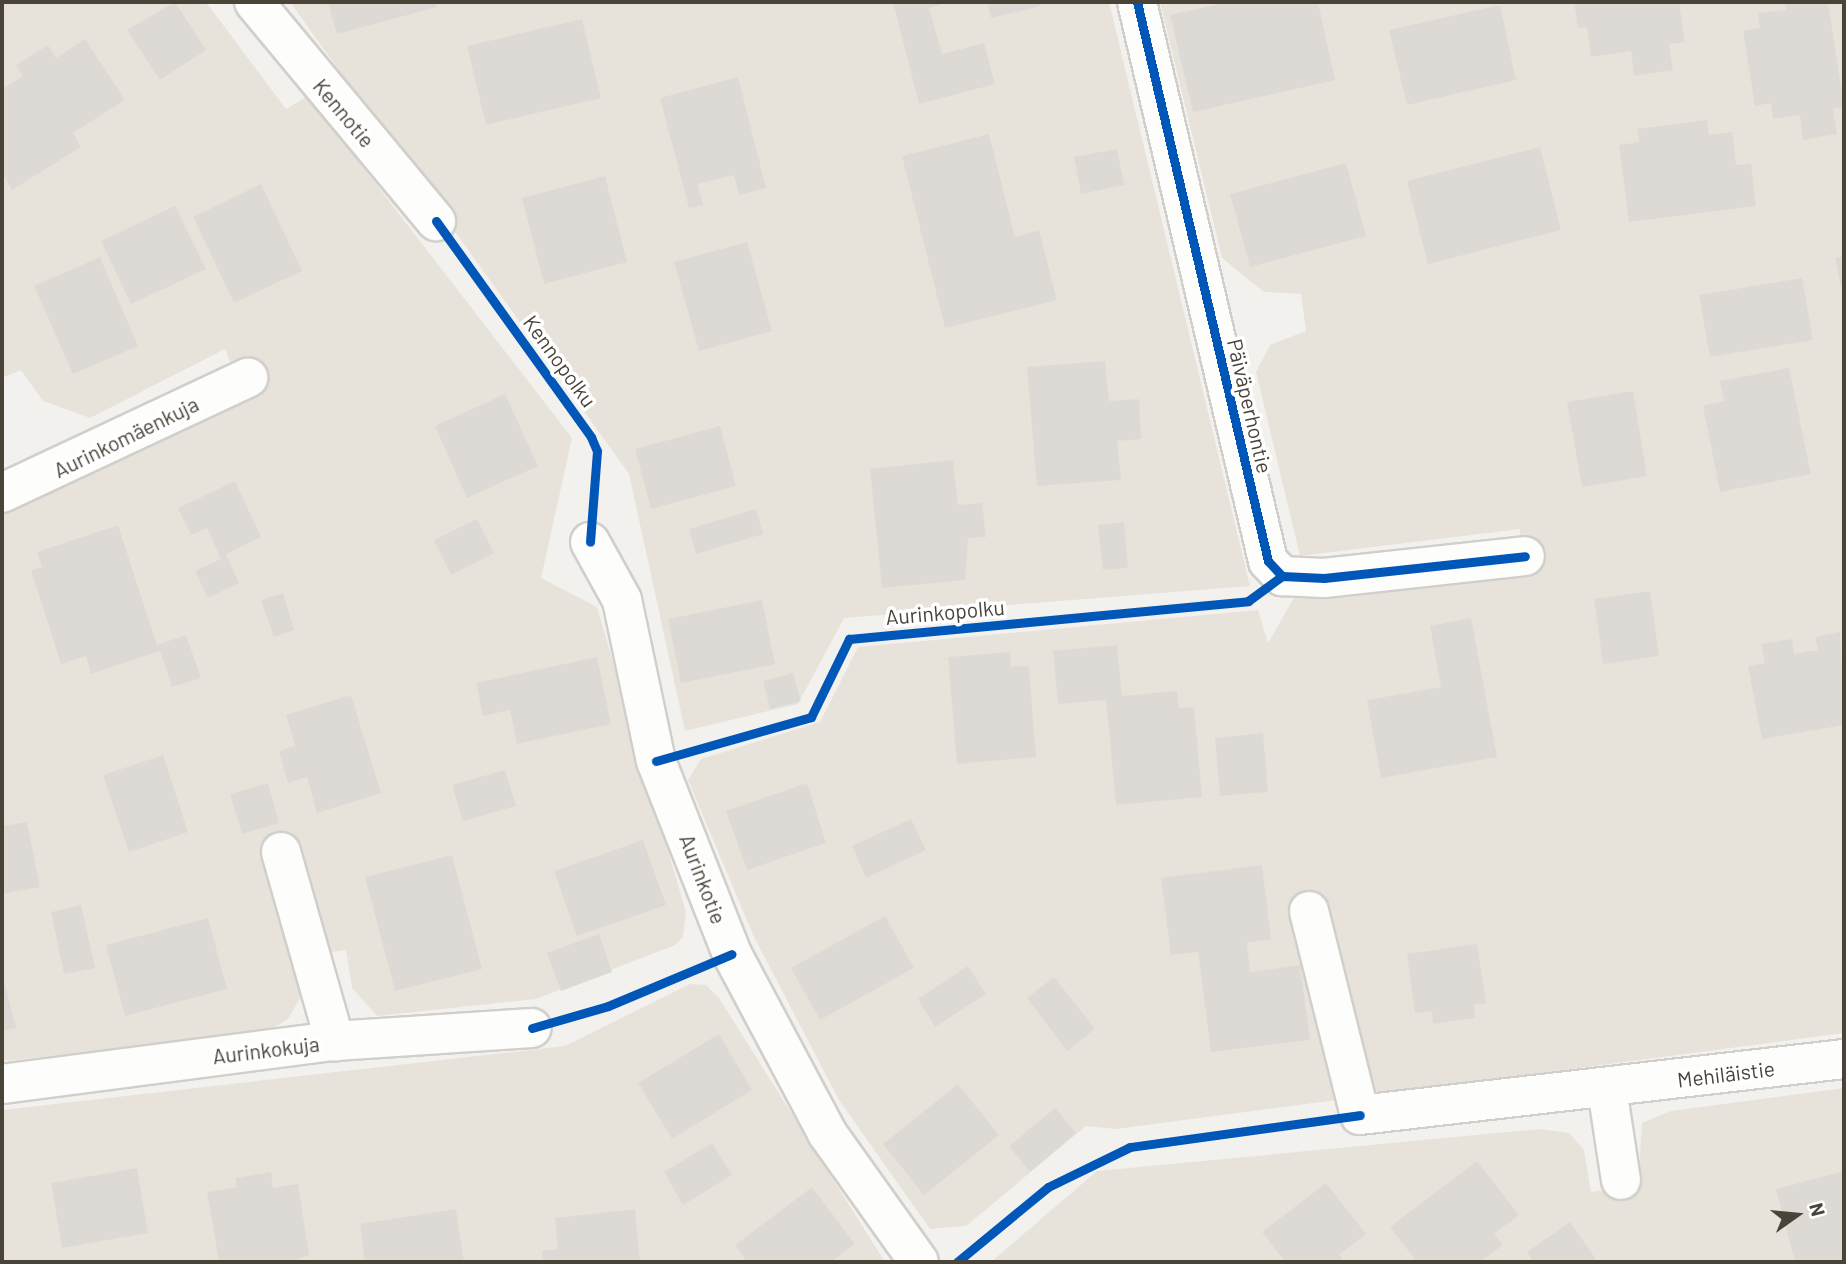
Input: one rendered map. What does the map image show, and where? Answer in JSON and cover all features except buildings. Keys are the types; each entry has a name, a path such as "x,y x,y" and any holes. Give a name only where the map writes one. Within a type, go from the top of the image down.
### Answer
{"street":[{"name":"Kennotie","path":"254,2 436,221"},
{"name":"Päiväperhontie","path":"1137,2 1268,561 1282,576 1324,578 1525,556"},
{"name":"Aurinkomäenkuja","path":"2,493 248,378"},
{"name":"Aurinkotie","path":"590,542 622,600 656,761 732,954 827,1133 919,1262"},
{"path":"281,852 335,1041"},
{"name":"Mehiläistie","path":"1309,911 1360,1115 1401,1115 1844,1059"},
{"name":"Aurinkokuja","path":"2,1084 335,1041 532,1028"},
{"path":"1607,1089 1621,1180"}],"shaded area":[{"path":"2,2 206,2 286,109 308,96 572,438 541,578 597,607 686,912 683,937 675,945 536,999 377,1016 352,988 346,950 302,956 303,992 289,1018 263,1035 2,1061 2,501 244,399 225,349 90,418 43,401 21,370 2,378"},
{"path":"290,2 1109,2 1250,586 844,618 798,704 685,731 629,474"},
{"path":"1160,2 1844,2 1844,1033 1116,1129 1086,1126 966,1226 930,1229 839,1100 754,937 688,780 701,759 820,722 858,647 1258,610 1268,643 1295,596 1494,575 1522,561 1520,529 1300,556 1256,372 1270,345 1306,331 1301,294 1264,292 1222,258"},
{"path":"690,984 706,985 719,998 885,1262 2,1262 2,1110 565,1046"},
{"path":"1844,1088 1844,1262 991,1262 1097,1171 1540,1129 1569,1133 1584,1150 1591,1192 1638,1185 1642,1123 1671,1111"}],"cycle path":[{"path":"1137,2 1268,561 1282,576 1324,578 1525,556"},
{"name":"Kennopolku","path":"436,221 591,437 597,451 590,542"},
{"name":"Aurinkopolku","path":"656,761 811,717 849,639 1248,601 1282,576"},
{"path":"532,1028 608,1006 732,954"},
{"path":"957,1262 1048,1187 1130,1147 1360,1115"}]}
